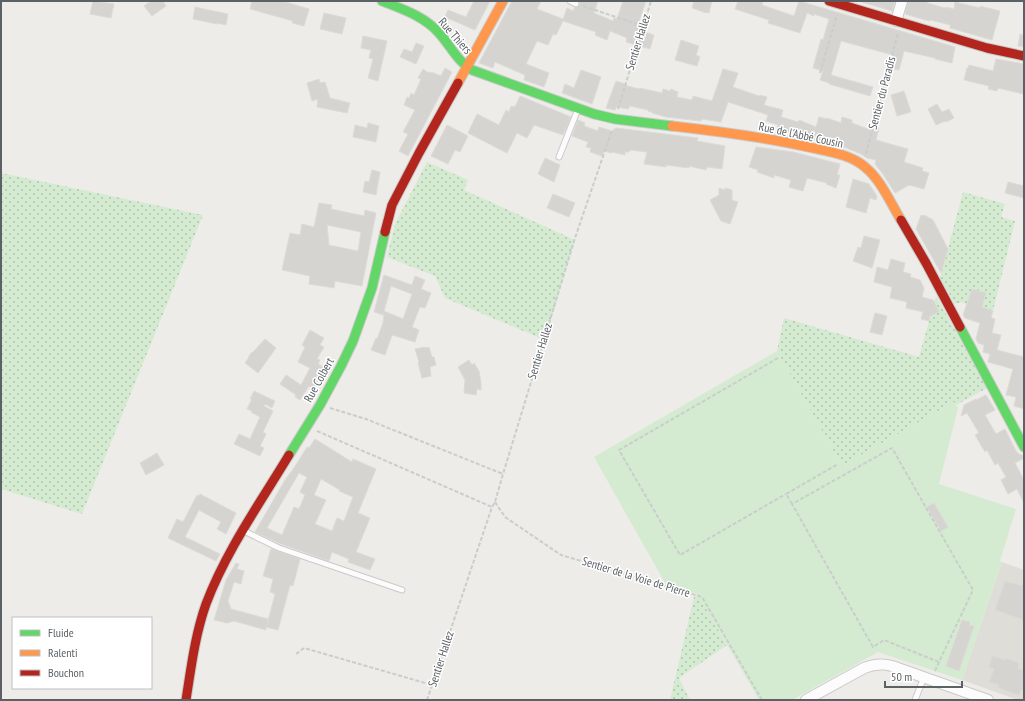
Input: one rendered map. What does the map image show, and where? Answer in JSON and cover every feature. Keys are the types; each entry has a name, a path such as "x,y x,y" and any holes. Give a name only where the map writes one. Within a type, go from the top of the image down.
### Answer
{"street":[{"name":"Rue Thiers","path":"382,1 413,14 433,27 440,33 458,59 466,67"},
{"name":"Rue Colbert","path":"186,700 196,638 202,616 218,576 243,530 320,404 341,366 353,341 372,288 392,205 503,1"},
{"path":"829,1 987,48 1024,56"},
{"path":"901,22 902,1"},
{"name":"Rue de l'Abbé Cousin","path":"466,67 475,72 599,116 774,140 835,154 852,159 863,165 873,174 881,186 926,263 1024,447"},
{"path":"806,700 864,668 877,664 885,664 988,700"}],"lane":[{"path":"570,1 576,4"},
{"path":"559,157 578,108"},
{"path":"243,530 279,548 402,590"},
{"path":"915,700 927,678"}],"path":[{"name":"Sentier Hallez","path":"428,700 492,507 495,502 575,238 615,119 651,1"},
{"path":"576,4 643,26"},
{"path":"820,73 840,4"},
{"name":"Sentier du Paradis","path":"863,165 899,31 903,29 901,22"},
{"path":"778,358 619,450 680,555 838,464"},
{"path":"320,404 366,419 503,474"},
{"path":"310,420 317,424 314,430 492,507"},
{"path":"792,504 892,448 973,590 939,662 927,678"},
{"path":"786,494 873,647 884,640 939,662"},
{"name":"Sentier de la Voie de Pierre","path":"495,502 504,517 561,555 702,597 762,700"},
{"path":"296,654 304,648 432,685"}],"shaded area":[{"path":"1002,562 1024,570 1024,700 1018,700 962,680"}],"green space":[{"path":"427,162 468,180 464,190 575,240 545,340 445,298 435,276 387,257 395,224"},
{"path":"1,173 203,215 82,514 1,489"},
{"path":"963,192 1005,204 1001,217 1015,221 993,311 988,309 980,323 967,319 966,304 961,302 955,304 940,278"},
{"path":"936,296 987,388 956,405 954,402 842,466 777,351 784,318 919,357"},
{"path":"777,351 842,466 954,402 958,408 939,484 1016,509 1000,561 1002,562 962,680 878,652 792,700 759,700 698,594 665,585 594,457"},
{"path":"698,594 727,645 679,678 690,700 670,700 694,597"}],"building":[{"path":"93,1 114,4 111,18 90,14"},
{"path":"151,1 163,1 166,6 152,16 144,6"},
{"path":"252,1 282,1 309,9 304,26 292,23 293,21 250,9"},
{"path":"474,1 490,1 475,30 445,17 448,10 466,17"},
{"path":"512,1 541,1 537,9 563,19 567,8 573,11 574,8 579,6 579,1 598,1 594,13 613,21 614,18 617,19 623,1 646,1 637,27 639,28 638,30 654,35 650,49 626,42 627,38 610,31 607,40 595,35 596,32 563,21 556,35 553,34 548,45 537,41 526,64 549,73 544,87 524,80 525,75 495,62 493,68 479,63"},
{"path":"694,1 712,1 709,13 692,8"},
{"path":"738,1 763,1 762,5 794,16 799,1 955,47 952,63 904,51 899,70 890,68 893,55 841,41 831,75 873,87 870,96 820,80 823,71 813,68 821,39 823,40 829,19 807,13 800,33 768,23 769,20 735,9"},
{"path":"895,1 892,11 862,2"},
{"path":"908,1 928,1 927,3 954,9 955,2 1000,11 992,40 950,28 950,25 905,14"},
{"path":"195,7 228,14 226,25 193,19"},
{"path":"324,13 346,18 342,34 320,29"},
{"path":"1020,34 1024,35 1024,47 1018,46"},
{"path":"363,36 387,41 378,81 368,78 373,59 369,58 371,50 361,48"},
{"path":"681,40 699,46 696,55 700,57 697,66 675,60"},
{"path":"416,43 424,46 416,64 400,57 404,49 412,52"},
{"path":"996,59 1024,64 1023,94 998,88 997,91 988,89 989,86 964,80 969,65 993,71"},
{"path":"445,68 452,72 408,156 399,151 408,134 403,132 415,110 404,105 407,97 409,98 411,93 414,95 421,79 418,78 423,69 427,72 441,76"},
{"path":"723,69 738,73 733,87 759,96 767,97 764,105 783,110 781,117 798,122 799,120 816,127 819,117 841,123 842,117 852,120 852,123 868,129 869,124 879,128 876,140 908,149 904,162 923,168 922,171 929,173 924,189 909,185 895,193 875,164 876,160 867,158 844,147 777,130 778,125 766,121 768,115 728,102 721,122 702,119 701,121 666,117 652,113 648,110 630,106 628,109 616,107 615,110 606,108 616,81 639,89 662,93 663,89 670,91 671,89 678,92 677,97 692,100 693,96 712,101"},
{"path":"581,70 601,77 592,104 562,93 565,84 574,88"},
{"path":"319,79 320,83 325,82 330,98 350,103 347,113 317,107 318,99 312,101 307,83"},
{"path":"904,91 911,112 897,116 891,95"},
{"path":"520,96 571,117 563,135 534,125 527,138 517,133 507,153 468,133 477,114 499,125 506,110 509,112 511,106 515,107"},
{"path":"937,104 942,112 949,109 954,118 936,125 928,109"},
{"path":"578,120 585,123 584,126 598,131 599,127 612,131 616,128 698,138 697,141 725,146 722,169 707,167 706,170 689,166 689,168 666,165 666,167 644,164 647,152 630,150 629,152 625,152 625,155 604,151 602,156 590,152 591,148 586,147 588,142 572,136"},
{"path":"368,123 379,126 376,142 353,137 355,125 367,128"},
{"path":"447,125 468,136 460,152 455,150 448,164 431,156"},
{"path":"756,147 793,152 840,164 837,175 840,175 836,188 826,184 827,183 807,178 803,191 789,187 791,180 774,175 774,178 757,172 758,170 749,167"},
{"path":"545,158 560,165 554,182 538,174"},
{"path":"372,170 380,172 376,195 363,192 365,181 369,182"},
{"path":"853,179 869,184 877,196 876,200 870,198 866,213 846,207"},
{"path":"1008,182 1024,186 1024,198 1005,193"},
{"path":"719,188 732,190 732,200 738,202 730,224 721,221 710,200 719,195"},
{"path":"553,194 575,203 569,217 547,208"},
{"path":"319,203 332,205 331,209 364,216 365,210 376,213 362,286 335,281 334,288 309,284 310,276 282,270 290,233 300,235 302,224 314,227","holes":["327,225 361,232 358,251 329,245"]},
{"path":"921,215 933,220 948,249 941,273 916,229"},
{"path":"864,236 880,240 872,268 853,261 858,247 861,248"},
{"path":"891,259 905,263 903,272 911,274 910,277 920,280 924,288 922,297 933,300 939,312 930,316 929,321 921,319 923,312 906,308 907,302 890,298 892,287 874,282 877,267 888,270"},
{"path":"384,275 412,285 415,276 425,280 421,289 431,293 425,308 420,307 412,327 419,330 415,342 392,335 385,355 371,350 383,323 384,313 383,315 374,312","holes":["391,286 412,294 403,319 384,311"]},
{"path":"972,289 986,293 982,307 993,311 991,318 995,319 992,333 1001,335 997,350 1024,357 1024,409 1014,406 1016,397 1006,395 1013,369 988,362 990,354 983,352 984,345 978,343 976,339 980,323 965,318 963,315"},
{"path":"875,313 887,316 882,335 870,332"},
{"path":"310,330 324,338 320,345 324,347 317,359 320,360 318,364 325,368 314,389 309,386 300,400 295,397 296,395 280,384 286,375 301,385 310,368 298,362 305,347 302,345"},
{"path":"265,339 276,348 258,373 245,363 251,353"},
{"path":"429,347 436,365 430,367 431,376 422,378 415,349"},
{"path":"469,360 472,365 474,363 479,371 481,390 477,389 476,395 464,393 465,380 458,367"},
{"path":"254,391 275,401 272,408 265,404 264,406 273,411 263,432 266,434 260,446 264,448 260,456 234,444 239,434 250,439 260,417 247,409"},
{"path":"986,395 995,410 985,415 996,434 1005,429 1016,451 1024,456 1024,458 1015,463 1024,480 1024,503 1017,489 1008,494 1001,480 1006,477 998,463 995,465 987,450 985,452 975,435 979,433 967,413 961,416 964,405"},
{"path":"315,439 352,462 353,459 376,469 358,513 370,518 356,552 375,559 370,570 348,562 349,559 332,552 329,561 281,544 255,532 285,480 307,447 309,448","holes":["299,473 307,477 300,492 305,495 299,509 294,507 282,535 267,528","321,479 340,490 339,491 353,497 344,521 337,518 332,531 315,524 326,500 314,495"]},
{"path":"157,453 164,465 146,475 140,463"},
{"path":"200,494 236,513 226,534 217,529 221,522 199,510 185,537 220,554 216,561 168,538 177,519 183,522 197,495 199,496"},
{"path":"934,503 948,527 941,531 927,507"},
{"path":"271,549 300,559 293,586 290,585 278,630 266,627 266,630 234,621 227,623 214,620 226,580 236,563 239,564 237,569 244,571 241,584 234,582 228,601 231,609 268,619 267,625 275,594 270,592 273,579 263,576"},
{"path":"1005,581 1024,586 1024,620 995,610"},
{"path":"962,620 970,622 969,625 974,626 959,671 946,666"},
{"path":"992,656 1005,660 1006,658 1019,663 1018,668 1024,670 1024,691 1021,690 1019,695 998,688 999,685 989,682 994,669 989,667"}],"traffic: fast":[{"path":"382,1 427,22 439,33 462,62 472,70 594,114 615,119 672,126"},
{"path":"289,455 320,405 353,341 372,288 385,232"},
{"path":"960,327 1024,447"}],"traffic: slow":[{"path":"458,83 503,1"},
{"path":"672,126 774,140 845,156 859,163 871,172 885,192 901,220"}],"traffic: jam":[{"path":"829,1 987,48 1024,56"},
{"path":"385,232 392,205 458,83"},
{"path":"901,220 960,327"},
{"path":"186,700 199,628 214,584 233,546 289,455"}]}
